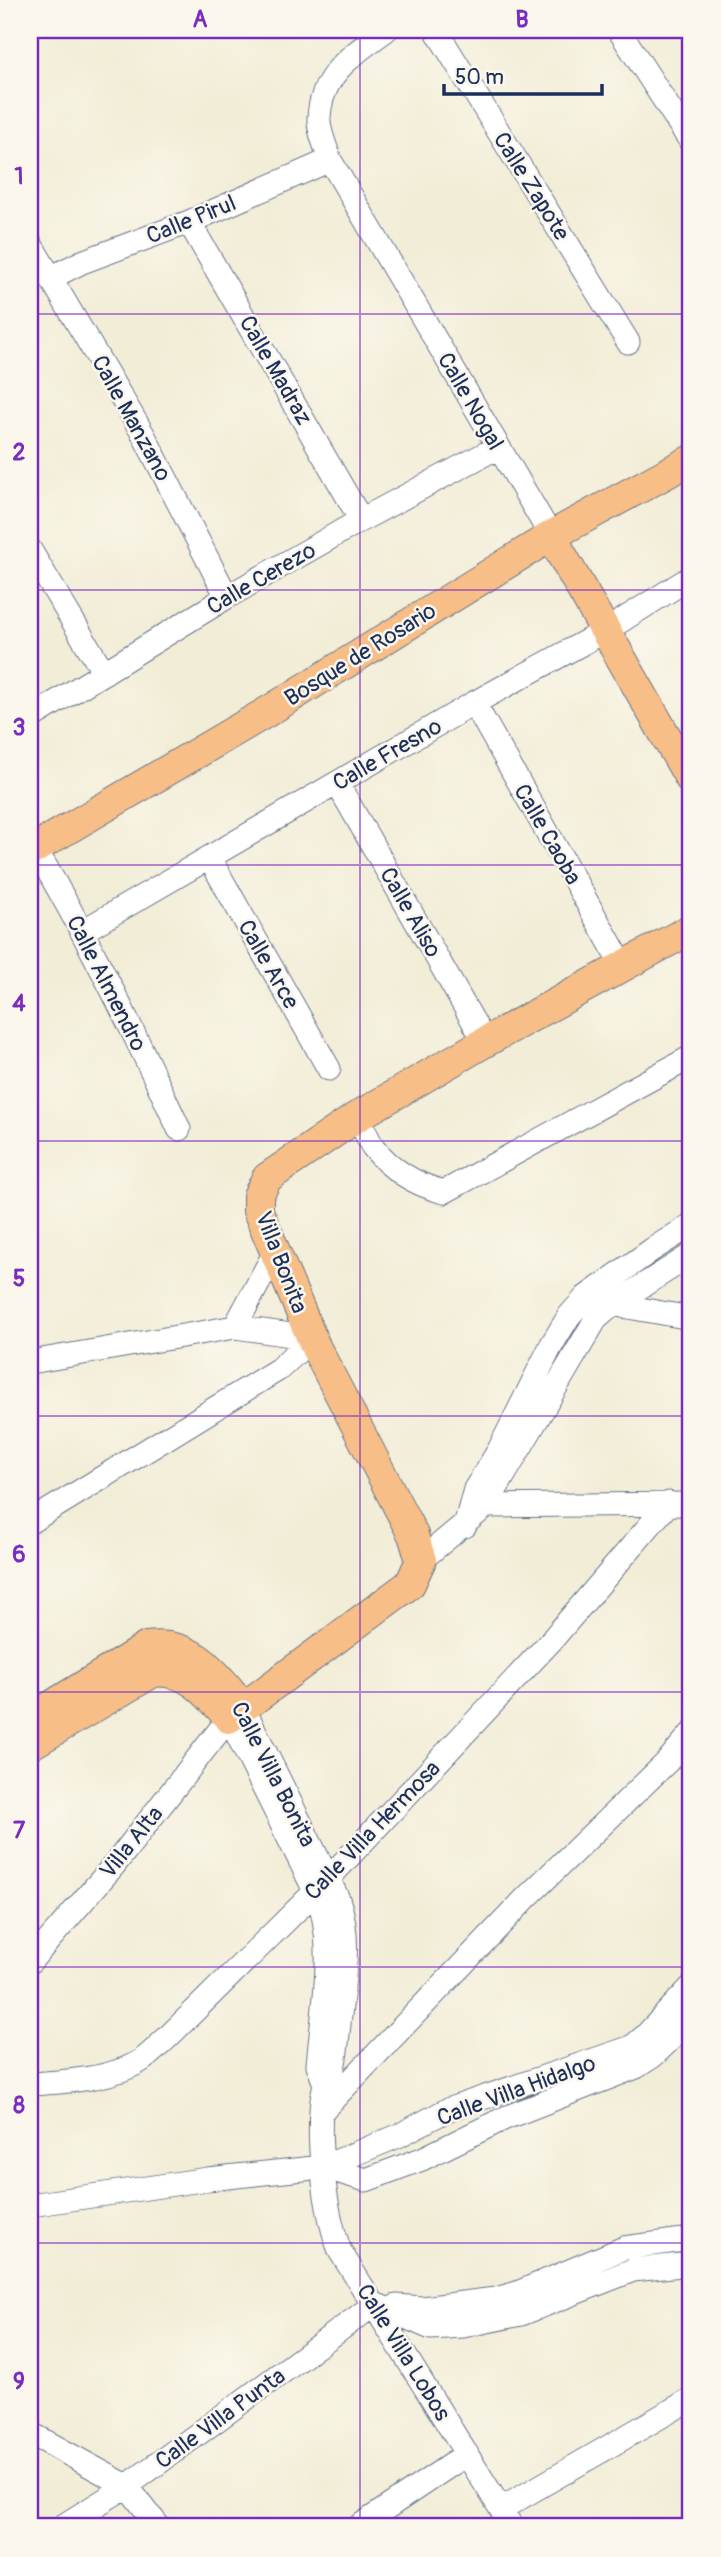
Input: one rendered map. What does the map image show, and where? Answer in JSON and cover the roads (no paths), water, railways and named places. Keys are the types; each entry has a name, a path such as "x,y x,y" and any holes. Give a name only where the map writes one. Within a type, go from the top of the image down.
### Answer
{"main road":[{"name":"Bosque de Rosario","path":"32,846 267,712 551,536 691,460"},
{"name":"Calle Nogal","path":"551,536 691,780"},
{"name":"Villa Bonita","path":"421,1560 413,1535 312,1338 258,1211 258,1196 267,1178 358,1116 485,1042 691,929"},
{"path":"236,1713 410,1584 421,1560"},
{"name":"Calle Villa Bonita","path":"30,1719 147,1647 163,1645 195,1656 214,1672 236,1713"},
{"name":"Calle Villa Bonita","path":"30,1745 153,1672 168,1670 187,1677 236,1713"}],"street":[{"name":"Calle Nogal","path":"386,30 340,64 324,89 318,120 330,160 551,536"},
{"name":"Calle Zapote","path":"436,30 628,342"},
{"path":"619,30 691,142"},
{"name":"Calle Pirul","path":"52,278 82,262 188,222 330,160"},
{"name":"Calle Madraz","path":"188,222 361,520"},
{"name":"Calle Manzano","path":"30,243 142,434 227,597"},
{"name":"Calle Cerezo","path":"30,718 227,597 361,520 498,447"},
{"path":"30,550 104,673"},
{"name":"Calle Fresno","path":"83,931 474,703 605,631 691,577"},
{"name":"Calle Caoba","path":"474,703 623,966"},
{"name":"Calle Aliso","path":"337,783 485,1042"},
{"name":"Calle Almendro","path":"32,846 83,931 179,1129"},
{"name":"Calle Arce","path":"210,859 329,1069"},
{"path":"358,1116 373,1146 395,1167 419,1185 444,1192 691,1057"},
{"path":"478,1504 475,1489 499,1450 552,1343 569,1316 586,1297 691,1225"},
{"path":"235,1327 275,1252"},
{"path":"421,1560 465,1526 593,1323 612,1305 691,1255"},
{"path":"586,1297 612,1305 691,1318"},
{"path":"30,1362 235,1327 312,1338"},
{"path":"30,1522 279,1368 312,1338"},
{"path":"478,1504 680,1503"},
{"name":"Calle Villa Hermosa","path":"30,2084 76,2080 113,2072 141,2061 251,1957 321,1885 680,1503"},
{"name":"Calle Villa Bonita","path":"236,1713 321,1885 328,1941 318,2065 325,2085 321,2112 323,2167"},
{"name":"Villa Alta","path":"30,1962 115,1864 236,1713"},
{"path":"321,2112 527,1897 667,1762 691,1734"},
{"name":"Calle Villa Hidalgo","path":"30,2205 208,2179 323,2167 398,2136 447,2110 632,2047 691,1987"},
{"name":"Calle Villa Hidalgo","path":"323,2167 366,2180 422,2159 505,2118 636,2067 653,2056 691,2020"},
{"name":"Calle Villa Lobos","path":"323,2167 331,2228 340,2251 506,2518"},
{"path":"375,2304 422,2308 496,2299 517,2293 624,2248 691,2239"},
{"path":"375,2304 431,2328 463,2326 521,2314 633,2270 691,2264"},
{"name":"Calle Villa Punta","path":"61,2527 127,2486 375,2304"},
{"path":"506,2518 691,2399"},
{"path":"30,2433 127,2486 159,2527"},
{"path":"358,2527 467,2454"}]}
